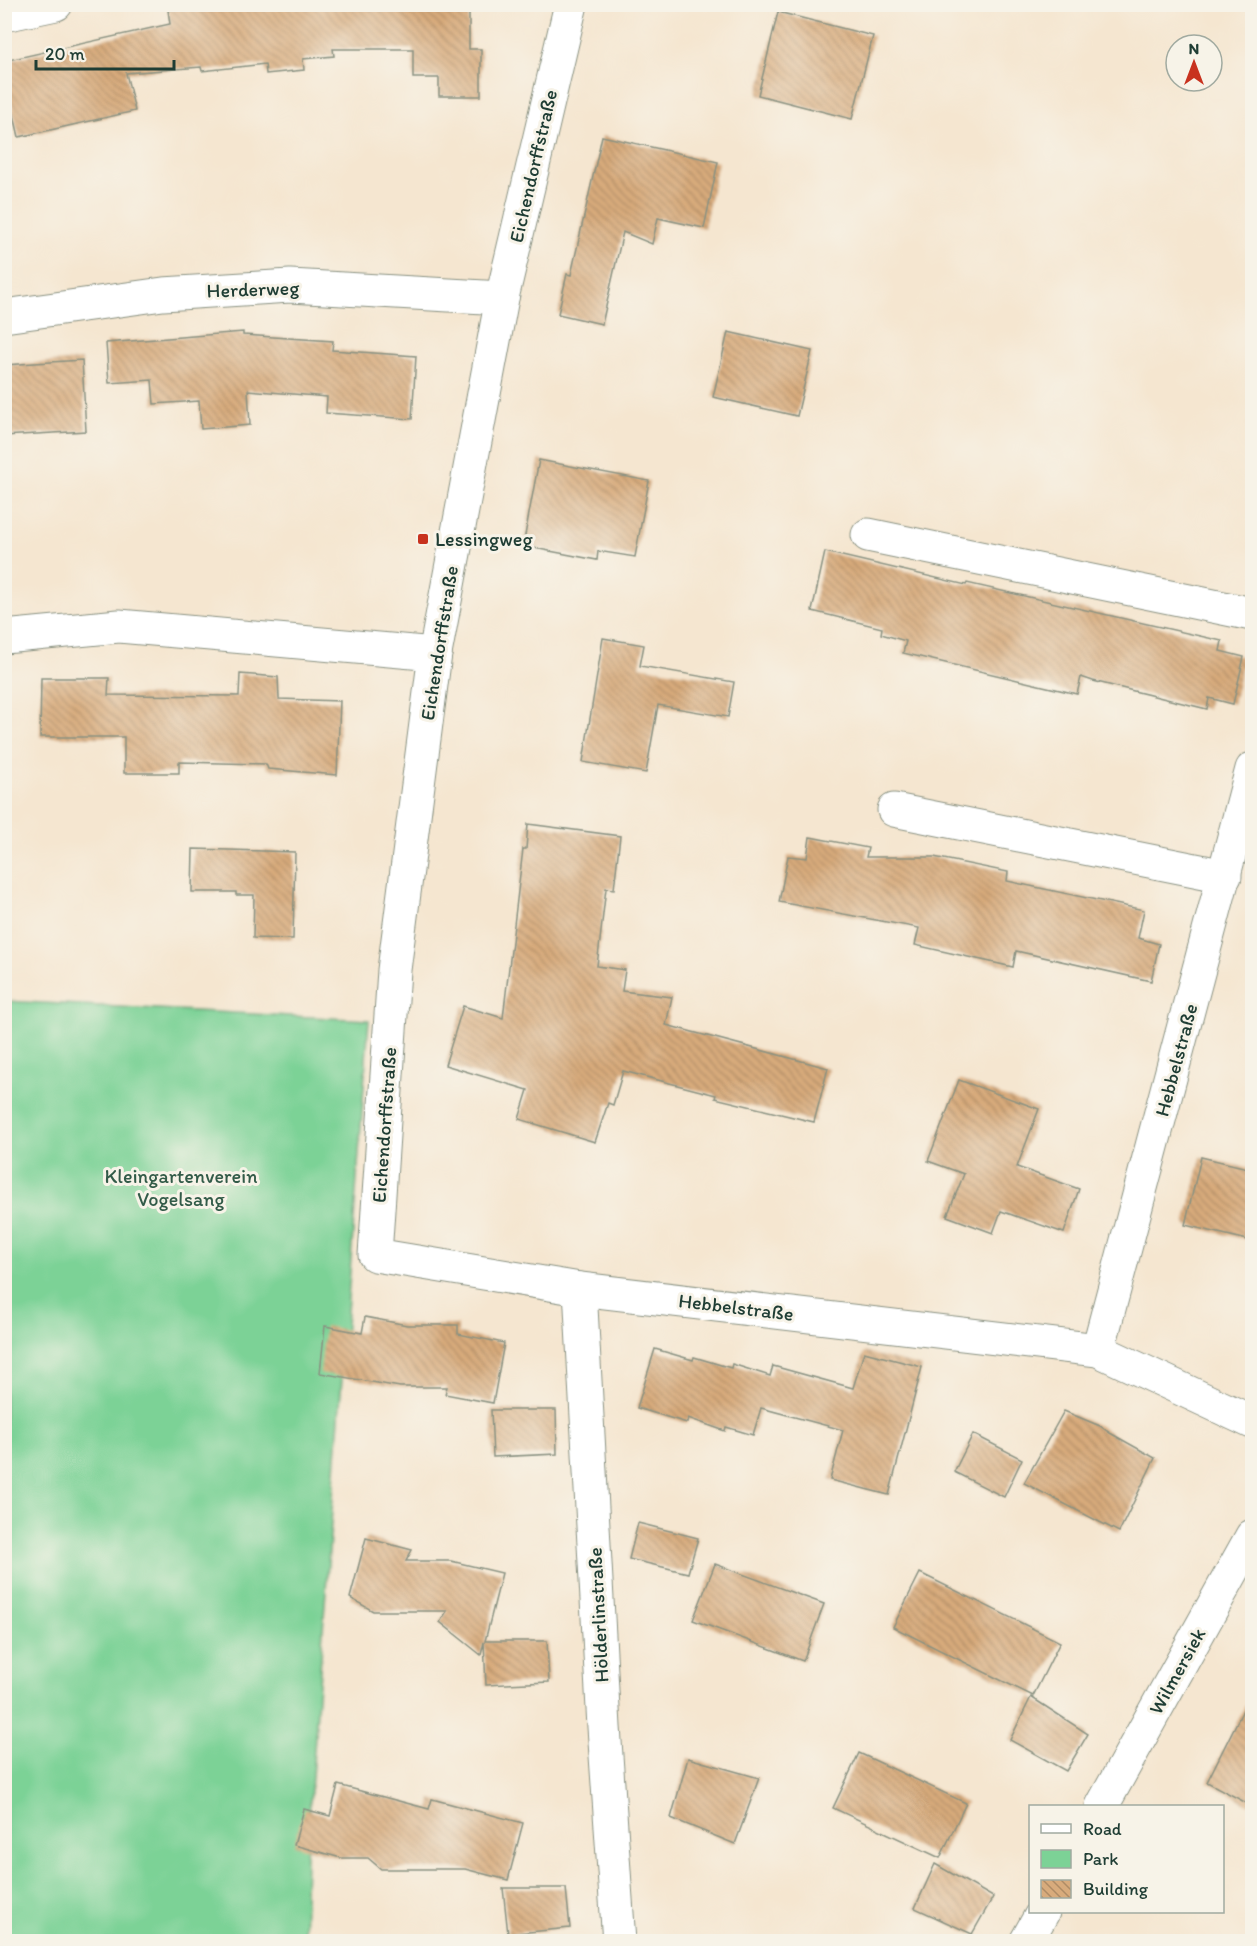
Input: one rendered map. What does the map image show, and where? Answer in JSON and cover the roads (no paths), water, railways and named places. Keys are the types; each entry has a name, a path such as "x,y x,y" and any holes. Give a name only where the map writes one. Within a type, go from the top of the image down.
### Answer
{"street":[{"path":"4,15 56,4"},
{"name":"Eichendorffstraße","path":"375,1255 394,970 435,654 502,297 571,4"},
{"name":"Herderweg","path":"4,316 163,294 290,286 502,297"},
{"path":"868,536 1252,614"},
{"path":"4,637 119,626 435,654"},
{"name":"Hebbelstraße","path":"1098,1350 1252,769"},
{"path":"894,810 1225,876"},
{"name":"Hebbelstraße","path":"375,1255 580,1289 1098,1350 1252,1422"},
{"name":"Hölderlinstraße","path":"580,1289 604,1726 619,1941"},
{"name":"Wilmersiek","path":"1103,1805 1252,1536"},
{"path":"1026,1941 1042,1913"}],"place":[{"name":"Lessingweg","path":"423,539"}],"park label":[{"name":"Kleingartenverein Vogelsang","path":"181,1188"}]}
